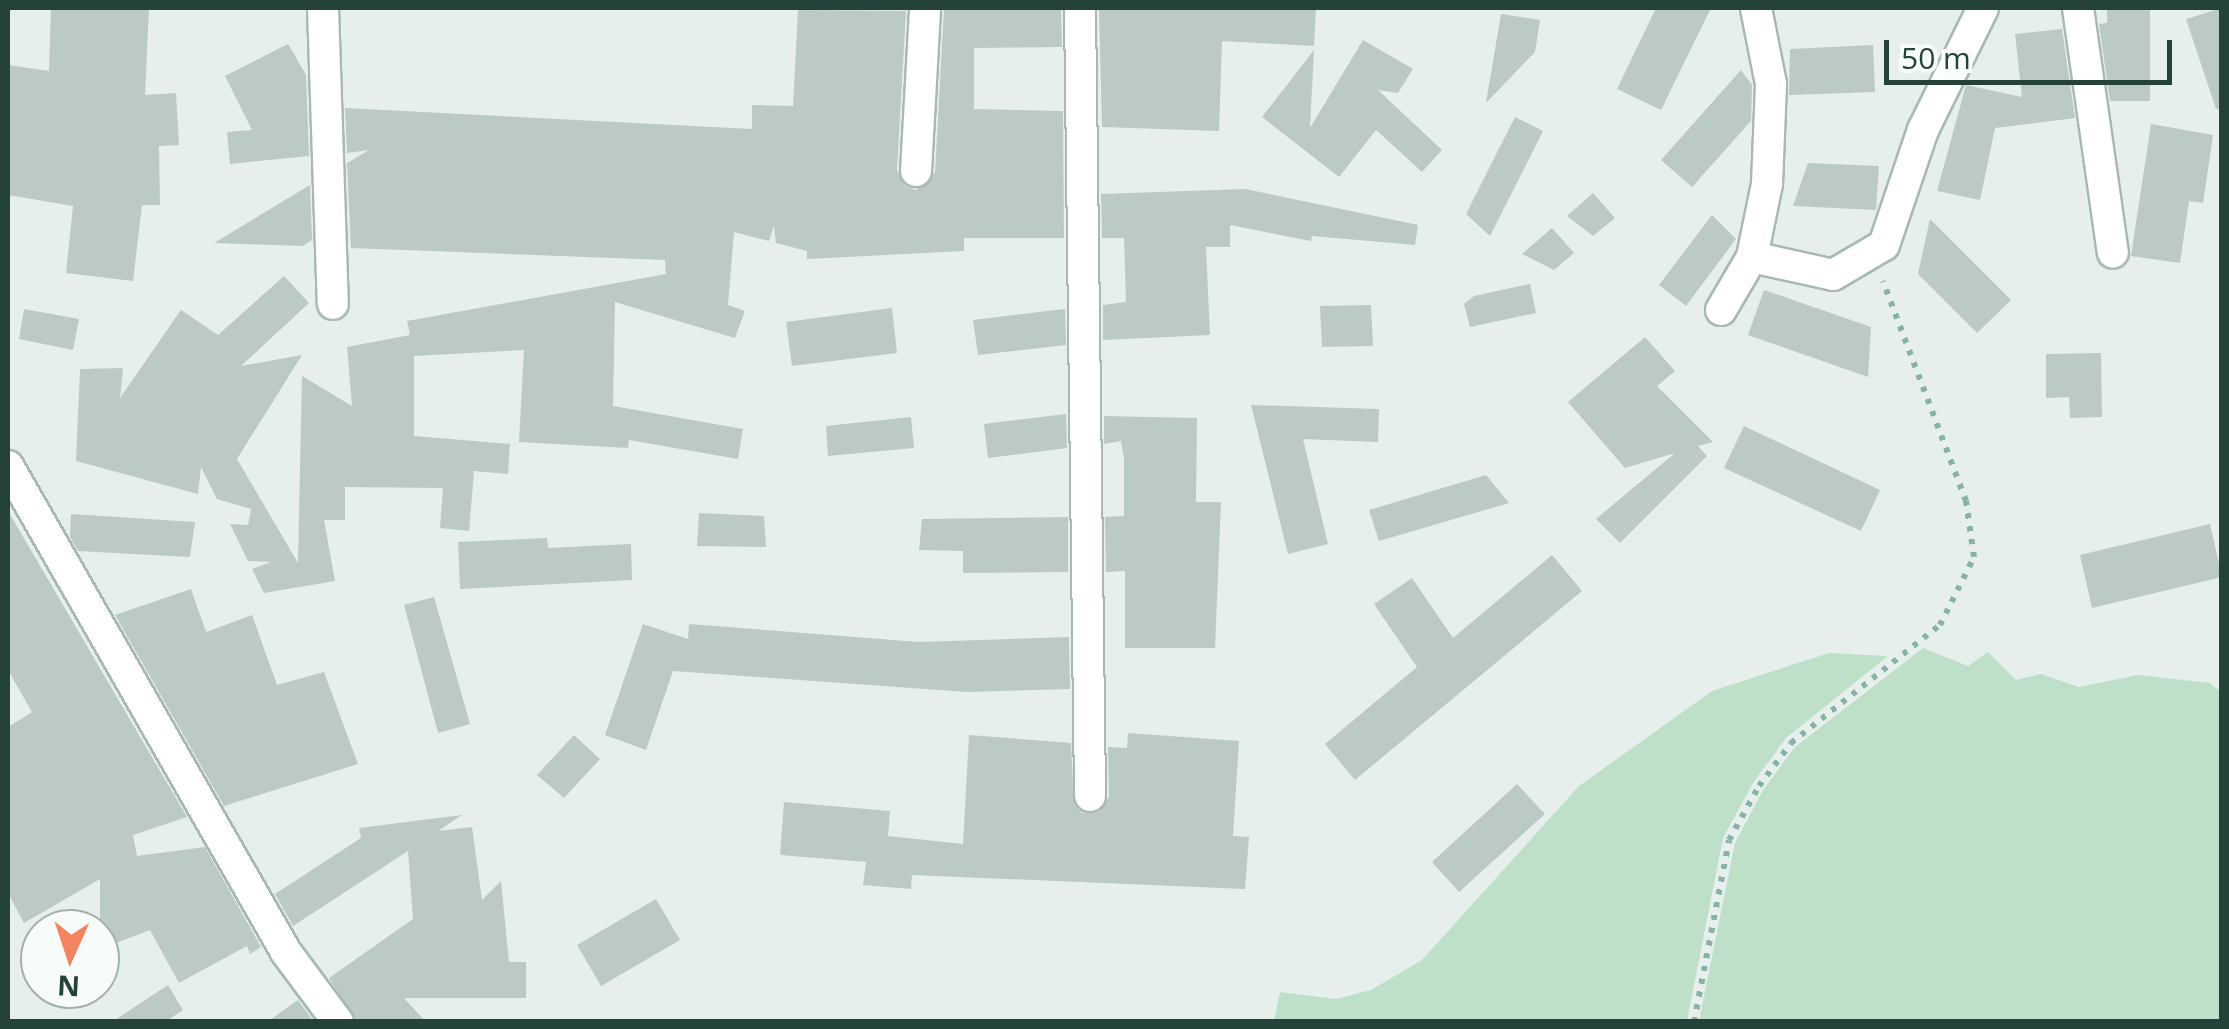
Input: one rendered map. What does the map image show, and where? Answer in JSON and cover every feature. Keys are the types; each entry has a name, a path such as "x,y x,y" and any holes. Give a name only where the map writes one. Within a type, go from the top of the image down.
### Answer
{"street":[{"path":"323,8 334,304"},
{"path":"916,171 925,8"},
{"path":"1080,8 1087,156 1090,796"},
{"path":"1721,310 1752,257 1767,184 1770,84 1756,8"},
{"path":"1752,257 1833,275 1873,253 1900,210 1923,130 1983,8"},
{"path":"2078,8 2113,253"},
{"path":"8,466 286,952 338,1022"}],"path":[{"path":"1694,1022 1729,840 1759,786 1792,743 1940,625 1974,557 1966,501 1873,253"}],"green space":[{"path":"1923,648 1968,666 1988,652 2016,680 2041,674 2079,687 2138,675 2210,683 2221,692 2221,1021 1699,1021 1735,843 1763,790 1795,747"},
{"path":"1829,653 1888,656 1786,738 1753,783 1723,838 1687,1021 1274,1021 1280,992 1336,999 1371,990 1422,960 1579,786 1712,691"}],"building":[{"path":"51,8 149,8 145,95 176,93 179,145 159,146 160,205 142,205 133,281 66,273 73,206 8,195 8,65 49,71"},
{"path":"944,8 1061,8 1062,47 974,48 974,109 1063,111 1064,238 964,238 964,251 807,259 807,251 776,243 774,226 769,241 734,232 728,305 745,311 735,338 615,302 613,406 743,429 738,459 629,440 628,448 519,442 524,350 414,356 414,436 510,444 508,474 474,471 469,531 440,528 443,488 345,487 345,520 324,520 335,581 264,593 252,569 271,562 248,561 230,524 248,525 251,509 217,499 201,467 198,494 76,461 80,369 123,368 120,398 181,310 218,335 284,276 309,303 241,366 302,355 237,459 298,563 302,376 352,406 347,347 410,335 407,321 666,274 665,260 351,248 347,163 369,150 347,153 345,108 752,129 752,105 793,106 798,10 906,11 897,170 905,186 916,190 935,172"},
{"path":"1099,8 1316,8 1314,46 1222,41 1219,131 1102,127"},
{"path":"1656,8 1711,8 1661,110 1617,89"},
{"path":"2107,8 2150,8 2150,101 2110,101 2099,24 2107,23"},
{"path":"2222,8 2222,108 2216,109 2186,19"},
{"path":"1501,14 1540,20 1535,52 1486,103"},
{"path":"2062,29 2075,118 1995,128 1980,200 1937,191 1966,85 2022,97 2015,34"},
{"path":"1363,40 1413,69 1398,93 1378,90 1442,150 1422,172 1376,130 1339,177 1262,117 1314,50 1310,128"},
{"path":"288,44 306,75 309,156 230,164 227,132 252,130 225,76"},
{"path":"1873,45 1875,92 1789,95 1790,49"},
{"path":"1741,70 1752,85 1751,121 1692,187 1661,160"},
{"path":"1515,117 1543,131 1490,236 1466,214"},
{"path":"2151,124 2213,135 2203,203 2189,201 2180,263 2131,256"},
{"path":"1808,163 1879,166 1876,210 1793,206"},
{"path":"310,185 312,240 303,246 214,243"},
{"path":"1245,189 1418,225 1415,245 1312,236 1311,241 1230,225 1230,247 1206,247 1210,335 1103,340 1103,305 1126,302 1124,238 1102,238 1101,194"},
{"path":"1593,193 1615,218 1593,236 1567,216"},
{"path":"1712,215 1736,239 1686,306 1659,285"},
{"path":"1930,219 2011,300 1977,333 1918,274"},
{"path":"1552,228 1574,253 1554,270 1522,254"},
{"path":"1530,284 1536,313 1470,327 1464,304 1474,296"},
{"path":"1764,290 1871,327 1868,377 1748,335"},
{"path":"1371,305 1373,346 1322,347 1320,306"},
{"path":"892,308 897,353 792,366 786,322"},
{"path":"24,309 79,319 73,350 19,339"},
{"path":"1065,309 1066,345 978,355 973,320"},
{"path":"1645,337 1675,371 1657,386 1713,442 1698,446 1707,456 1620,543 1596,519 1675,453 1625,468 1568,402"},
{"path":"2101,353 2102,417 2070,418 2069,397 2046,398 2046,354"},
{"path":"1251,405 1379,409 1378,442 1303,439 1328,544 1288,554"},
{"path":"1066,414 1067,448 988,458 984,424"},
{"path":"1104,416 1197,418 1196,502 1221,502 1215,648 1125,648 1125,571 1106,572 1105,517 1124,516 1124,459 1121,441 1104,444"},
{"path":"911,417 914,448 828,456 826,426"},
{"path":"1744,426 1880,490 1861,531 1724,468"},
{"path":"1486,475 1509,503 1379,541 1369,510"},
{"path":"8,511 187,817 133,835 137,856 205,847 261,947 250,954 247,946 179,983 150,930 120,941 120,909 100,909 100,879 48,909 20,909 20,916 8,893 8,727 32,712 8,670"},
{"path":"699,513 764,516 766,547 697,546"},
{"path":"71,514 195,522 190,557 78,551 70,537"},
{"path":"1068,517 1068,572 963,573 963,551 919,550 922,519"},
{"path":"2210,524 2222,577 2092,608 2080,555"},
{"path":"547,538 548,548 631,544 632,580 460,589 458,542"},
{"path":"1552,555 1582,591 1355,780 1325,744 1417,667 1374,604 1412,578 1453,638"},
{"path":"191,589 206,632 252,615 277,685 324,672 358,764 224,806 115,615"},
{"path":"434,597 470,724 438,733 404,605"},
{"path":"643,624 688,639 689,624 919,642 1069,637 1070,689 967,692 673,671 646,750 605,735"},
{"path":"1128,733 1239,741 1233,836 1249,837 1245,889 912,875 911,889 863,885 866,862 780,855 784,802 890,811 888,836 963,844 969,735 1071,743 1074,805 1082,813 1099,812 1109,797 1108,747 1127,748"},
{"path":"574,735 600,759 564,798 537,775"},
{"path":"1517,784 1545,814 1459,892 1432,862"},
{"path":"462,815 438,831 472,827 482,900 501,881 509,962 526,962 526,998 404,998 426,1022 356,1022 329,978 413,919 408,851 293,926 275,894 361,838 359,828"},
{"path":"656,899 680,940 601,986 577,945"},
{"path":"168,985 183,1010 165,1022 112,1022"},
{"path":"298,1000 314,1022 267,1022"}]}
